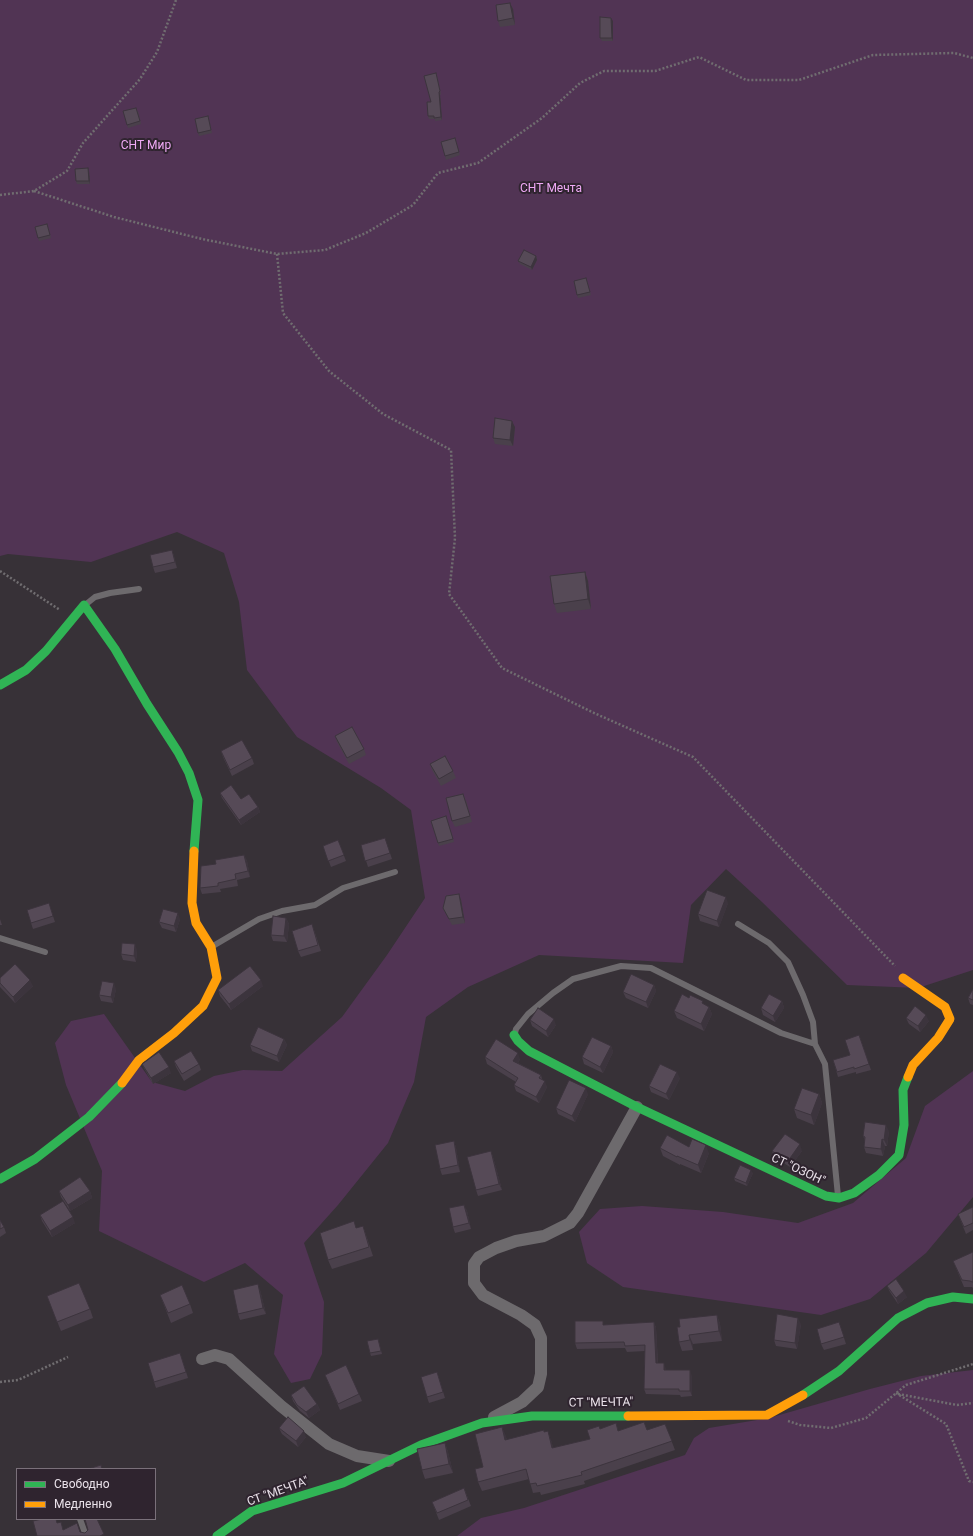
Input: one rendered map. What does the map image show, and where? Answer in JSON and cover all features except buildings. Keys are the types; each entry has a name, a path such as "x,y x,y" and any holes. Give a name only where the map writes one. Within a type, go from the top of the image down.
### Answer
{"street":[{"path":"0,685 26,670 46,651 72,618 84,606 115,649 147,704 178,752 189,773 198,800 192,876 192,902 196,923 211,947 217,978 203,1006 174,1033 139,1060 127,1078 89,1118 35,1159 0,1179"},
{"path":"838,1198 854,1193 879,1176 899,1155 904,1126 903,1090 913,1065 938,1038 950,1019 945,1007 903,978"},
{"name":"СТ \"ОЗОН\"","path":"514,1035 529,1051 637,1107 826,1196 838,1198"},
{"path":"482,1424 522,1402 538,1387 541,1374 541,1338 534,1325 521,1315 483,1295 474,1283 474,1264 479,1258 496,1248 544,1236 570,1223 578,1213 637,1107"},
{"name":"СТ \"МЕЧТА\"","path":"217,1536 252,1511 344,1482 433,1440 482,1424 532,1416 767,1414 802,1396 839,1371 898,1318 927,1303 952,1297 973,1299"},
{"path":"202,1359 215,1355 229,1359 281,1406 329,1444 357,1456 390,1461"}],"lane":[{"path":"84,606 95,598 110,593 139,589"},
{"path":"211,947 259,919 282,911 315,905 343,888 394,872"},
{"path":"738,924 769,943 788,962 813,1022 815,1044 825,1064 838,1198"},
{"path":"0,938 45,952"},
{"path":"514,1035 516,1029 528,1014 553,993 573,980 621,966 651,968 781,1033 815,1044"},
{"path":"80,1520 86,1536"}],"path":[{"path":"0,195 34,191 67,171 84,143 140,79 157,52 176,0"},
{"path":"34,191 114,217 202,239 278,254 325,250 366,233 413,205 438,173 478,163 542,118 580,83 604,71 655,71 699,57 746,80 799,80 873,55 954,54 973,58"},
{"path":"278,254 283,313 329,371 383,414 451,450 455,538 450,594 502,668 594,713 693,757 897,968 903,978"},
{"path":"0,570 72,618"},
{"path":"0,1382 18,1380 68,1357"},
{"path":"767,1414 800,1425 832,1428 866,1418 906,1385 973,1364"},
{"path":"896,1393 957,1405 973,1403"},
{"path":"896,1393 946,1424 969,1481 973,1482"}],"green space":[{"path":"0,0 973,0 973,970 918,988 847,985 726,869 691,905 683,963 539,955 468,987 426,1017 414,1082 388,1143 338,1205 304,1243 324,1302 322,1354 310,1379 291,1383 274,1354 283,1295 245,1263 204,1282 99,1231 102,1171 66,1085 55,1043 71,1021 104,1014 152,1082 185,1091 214,1076 243,1070 282,1071 342,1017 387,955 425,898 411,810 381,788 297,737 247,670 239,602 224,553 177,532 91,562 8,554 0,556"},
{"path":"973,1071 973,1197 926,1253 870,1299 821,1315 623,1287 587,1263 579,1232 600,1209 642,1206 723,1212 798,1223 853,1203 906,1158 925,1106"},
{"path":"973,1370 973,1536 457,1536 481,1518 524,1508 685,1455 694,1438 709,1428 769,1418 921,1376"}],"traffic: fast":[{"path":"0,685 26,670 46,651 84,605 115,649 147,704 178,752 189,773 198,800 194,851"},
{"path":"514,1035 529,1051 637,1107 826,1196 839,1198 854,1193 879,1175 899,1155 904,1125 903,1090 908,1077"},
{"path":"0,1179 35,1159 89,1117 122,1083"},
{"path":"803,1395 839,1371 898,1318 927,1303 953,1297 973,1299"},
{"path":"217,1536 252,1511 343,1483 421,1445 482,1423 532,1416 628,1416"}],"traffic: slow":[{"path":"122,1083 139,1060 174,1033 203,1006 217,978 211,947 196,923 192,903 194,851"},
{"path":"903,978 945,1007 950,1019 938,1038 913,1065 908,1077"},
{"path":"628,1416 767,1415 803,1395"}],"park label":[{"name":"СНТ Мир","path":"146,146"},
{"name":"СНТ Мечта","path":"551,189"}]}
